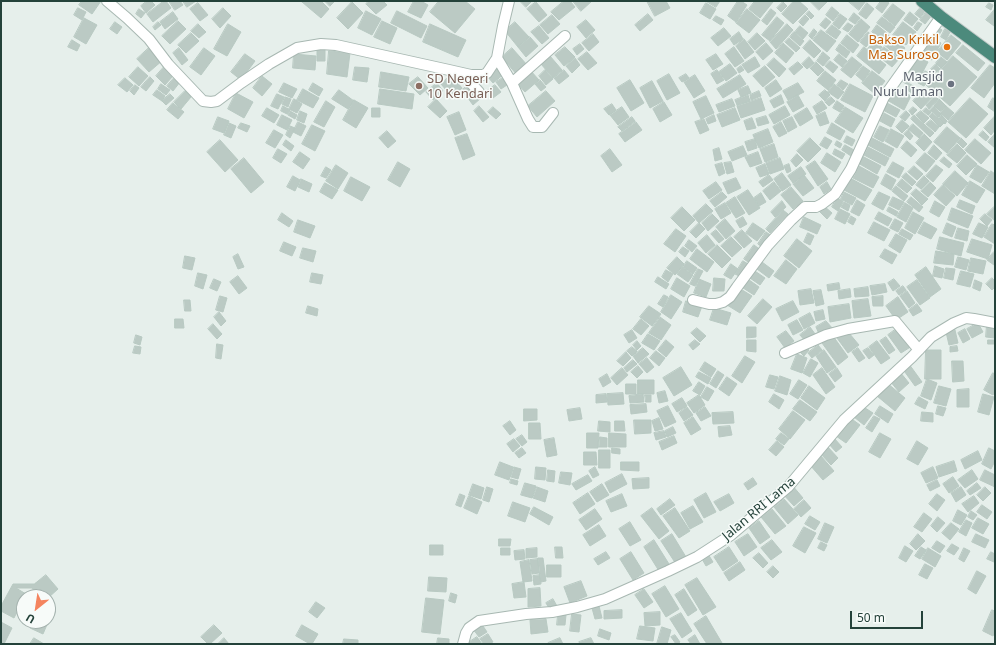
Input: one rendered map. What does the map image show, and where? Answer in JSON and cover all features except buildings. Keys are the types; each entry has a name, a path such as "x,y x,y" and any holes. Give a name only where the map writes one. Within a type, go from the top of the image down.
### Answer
{"highway":[{"path":"922,1 995,57"}],"street":[{"path":"107,1 149,39 168,64 203,101 211,102 217,101 269,64 297,48 321,44 336,45 462,73 483,75 487,73 497,58 509,1"},
{"path":"693,300 709,304 724,302 730,297 768,245 791,220 805,207 816,207 829,200 835,194 851,169 884,97 941,17"},
{"path":"512,83 565,36"},
{"path":"497,58 512,83 528,119 534,127 542,127 553,113"},
{"path":"462,73 478,92"},
{"name":"Jalan RRI Lama","path":"463,644 469,628 479,621 552,612 605,599 685,564 722,542 788,487 844,420 931,337 961,320 974,319 995,323"},
{"path":"785,353 826,335 895,320 919,350"}],"place":[{"name":"Bakso Krikil Mas Suroso","path":"947,47"},
{"name":"Masjid Nurul Iman","path":"951,84"},
{"name":"SD Negeri 10 Kendari","path":"419,86"}]}
